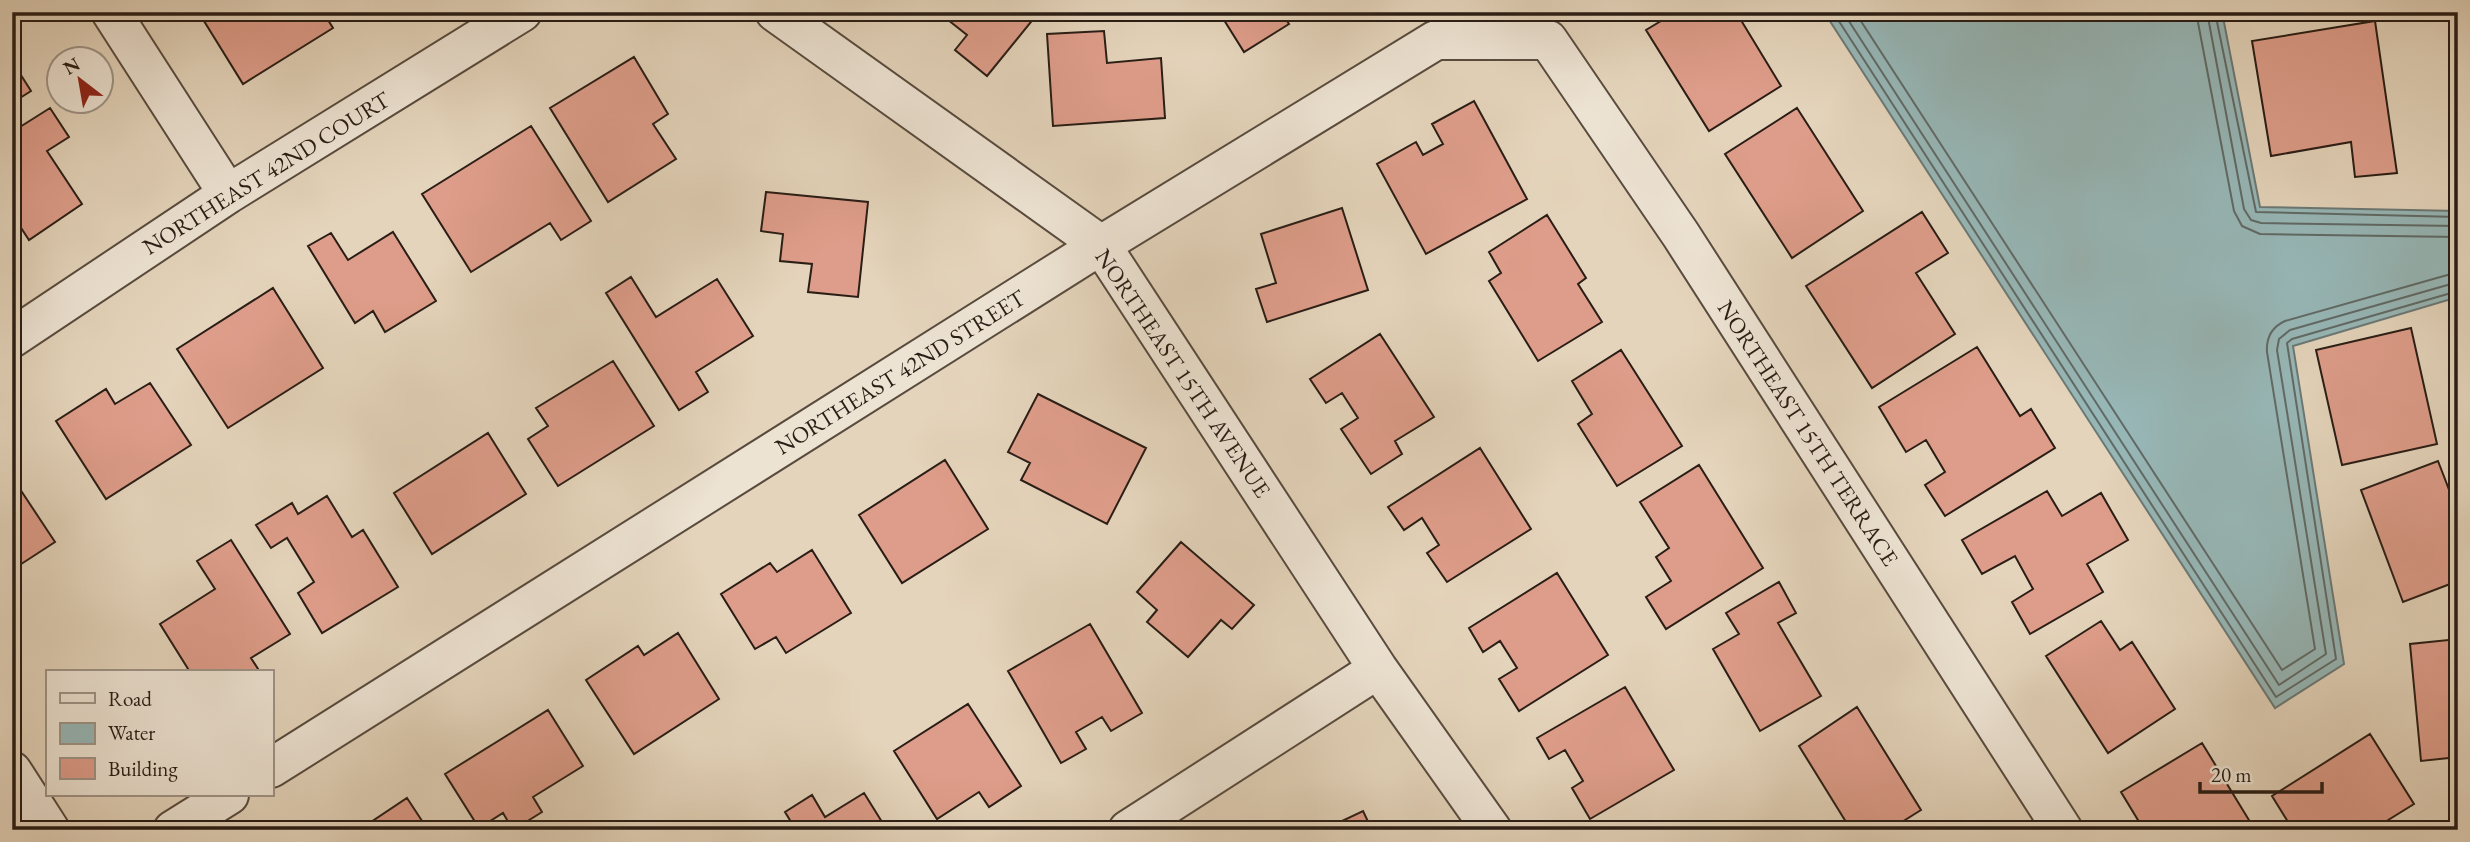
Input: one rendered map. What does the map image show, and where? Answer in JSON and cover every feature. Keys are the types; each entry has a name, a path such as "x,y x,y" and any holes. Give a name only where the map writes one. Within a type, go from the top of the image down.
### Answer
{"street":[{"path":"111,12 228,194"},
{"name":"NORTHEAST 42ND COURT","path":"12,338 228,194 522,12"},
{"name":"NORTHEAST 15TH AVENUE","path":"775,12 1101,245 1378,669 1492,830"},
{"name":"NORTHEAST 42ND STREET","path":"273,767 1101,245 1436,40 1548,40"},
{"name":"NORTHEAST 15TH TERRACE","path":"1548,40 1681,235 2063,830"},
{"path":"1128,830 1378,669"},
{"path":"12,771 50,830"},
{"path":"173,830 227,796"}],"water":[{"path":"1824,12 2222,12 2260,207 2458,211 2458,297 2293,346 2344,664 2275,708"}],"building":[{"path":"218,12 323,12 333,28 243,84 204,21"},
{"path":"938,12 1039,12 987,76 955,50 967,35"},
{"path":"1219,12 1281,12 1289,24 1244,52"},
{"path":"1676,12 1736,12 1781,86 1709,131 1646,30"},
{"path":"2375,21 2397,173 2355,177 2351,142 2271,156 2252,41"},
{"path":"1104,31 1107,63 1161,58 1165,118 1053,126 1047,34"},
{"path":"634,57 668,114 653,124 676,159 608,202 550,108"},
{"path":"12,61 31,91 12,103"},
{"path":"1474,101 1527,199 1426,254 1377,164 1416,142 1423,155 1443,144 1432,124"},
{"path":"1797,108 1863,211 1792,258 1725,154"},
{"path":"46,111 46,116 55,116 69,137 47,151 82,204 29,240 12,214 12,132"},
{"path":"531,126 591,221 561,240 550,223 471,272 422,194"},
{"path":"766,192 868,202 858,297 808,292 812,264 780,261 783,234 761,231"},
{"path":"1342,208 1368,290 1267,322 1256,289 1276,283 1261,234"},
{"path":"1922,212 1948,253 1916,273 1955,334 1872,388 1806,286"},
{"path":"1547,215 1586,278 1578,284 1602,322 1538,361 1489,281 1501,273 1489,252"},
{"path":"393,232 436,301 385,332 373,311 355,323 308,246 331,233 348,260"},
{"path":"631,277 656,317 717,279 753,336 696,372 708,392 679,410 606,293"},
{"path":"273,288 323,368 228,428 177,349"},
{"path":"2411,328 2437,444 2342,465 2316,350"},
{"path":"1380,334 1434,417 1395,441 1402,454 1371,474 1341,429 1358,418 1342,393 1326,403 1310,379"},
{"path":"1977,347 2020,416 2031,409 2055,448 1945,516 1925,485 1945,472 1926,440 1906,452 1879,407"},
{"path":"1621,350 1682,446 1617,486 1578,424 1592,414 1572,381"},
{"path":"613,361 654,426 558,486 528,439 548,426 536,408"},
{"path":"150,383 191,445 106,499 56,421 106,389 115,404"},
{"path":"1038,394 1146,448 1107,524 1021,480 1030,463 1008,452"},
{"path":"488,433 526,494 432,554 394,493"},
{"path":"1480,448 1531,529 1447,582 1427,553 1439,545 1422,518 1404,530 1388,507"},
{"path":"945,460 988,529 902,583 859,515"},
{"path":"2438,461 2458,513 2458,581 2403,602 2361,490"},
{"path":"1699,465 1763,568 1666,629 1646,597 1671,581 1656,557 1669,548 1640,502"},
{"path":"14,480 55,542 12,570 12,481"},
{"path":"2047,491 2062,516 2101,493 2128,540 2087,564 2103,592 2030,634 2012,602 2033,589 2015,556 1982,574 1962,540"},
{"path":"327,496 352,537 363,530 398,587 322,633 298,593 314,582 287,538 271,548 256,525 292,503 298,514"},
{"path":"231,540 290,634 251,658 259,670 189,670 160,624 215,589 197,561"},
{"path":"1181,542 1254,605 1232,629 1221,620 1188,657 1147,622 1157,610 1137,592"},
{"path":"812,550 851,613 786,653 776,637 755,649 721,594 770,563 777,572"},
{"path":"1557,573 1608,655 1519,711 1499,679 1517,668 1500,641 1483,652 1469,628"},
{"path":"1779,582 1796,613 1778,623 1821,696 1760,731 1713,649 1739,634 1726,613"},
{"path":"2101,621 2120,650 2132,642 2175,709 2108,753 2046,656"},
{"path":"1090,624 1142,713 1111,731 1102,717 1076,732 1086,749 1061,763 1008,671"},
{"path":"678,633 719,699 634,754 586,680 638,646 644,655"},
{"path":"2458,639 2458,757 2421,761 2410,644"},
{"path":"1625,687 1674,770 1590,819 1572,788 1583,781 1565,750 1549,759 1537,738"},
{"path":"968,704 1021,786 989,807 979,792 937,819 894,751"},
{"path":"1857,707 1921,810 1889,830 1851,830 1799,746"},
{"path":"548,710 583,766 533,797 542,812 513,830 503,813 479,828 445,774"},
{"path":"2370,734 2414,804 2372,830 2293,830 2272,796"},
{"path":"2202,743 2255,830 2144,830 2121,792"},
{"path":"864,793 887,830 796,830 785,812 812,795 825,817"},
{"path":"407,798 428,830 359,830"},
{"path":"1363,811 1372,830 1323,830"}]}
